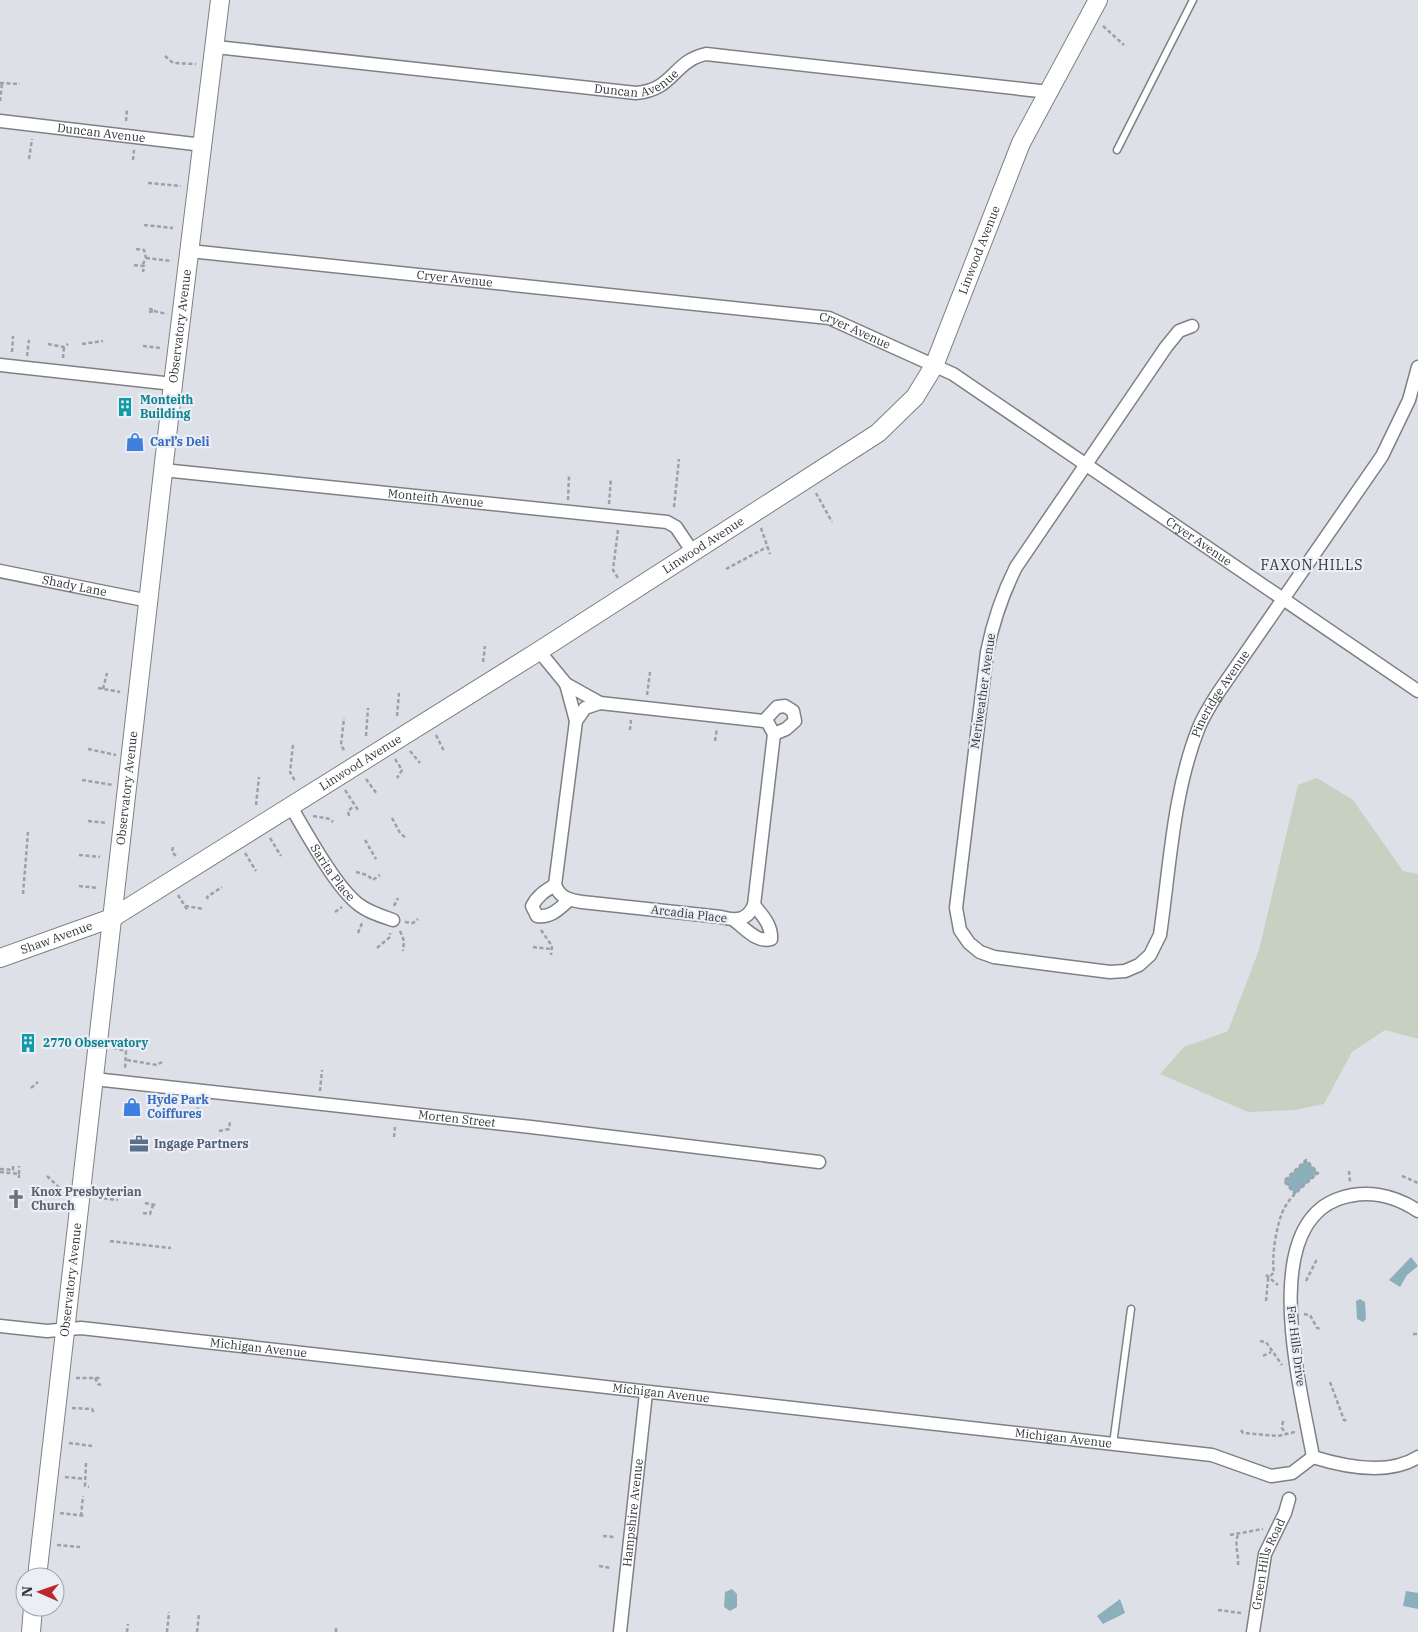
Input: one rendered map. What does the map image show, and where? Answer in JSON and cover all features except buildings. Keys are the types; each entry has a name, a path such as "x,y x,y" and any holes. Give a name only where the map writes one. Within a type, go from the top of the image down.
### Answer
{"main road":[{"name":"Observatory Avenue","path":"38,1567 163,470 216,47 220,0"},
{"name":"Linwood Avenue","path":"112,918 539,651 878,433 915,397 934,366 1021,143 1098,0"},
{"name":"Shaw Avenue","path":"0,958 112,918"},
{"path":"31,1632 32,1617"}],"street":[{"name":"Duncan Avenue","path":"216,47 636,93 660,88 686,61 706,54 1049,92"},
{"name":"Duncan Avenue","path":"0,121 203,145"},
{"name":"Cryer Avenue","path":"190,257 829,318 918,356 934,366 953,374 1418,691"},
{"name":"Meriweather Avenue","path":"1047,964 994,957 980,952 960,930 956,908 987,652 993,625 1004,592 1016,567 1085,463 1166,347 1180,331 1192,326"},
{"path":"0,365 173,384"},
{"name":"Pineridge Avenue","path":"1047,964 1110,972 1125,971 1139,965 1154,949 1160,935 1180,794 1196,734 1218,693 1382,456 1409,400 1418,367"},
{"name":"Monteith Avenue","path":"163,470 667,522 676,527 692,551"},
{"name":"Shady Lane","path":"0,571 149,601"},
{"path":"539,651 566,684 600,703 764,721 768,723 774,734 754,905 767,922 772,932 771,939 764,941 757,938 735,921"},
{"path":"555,885 535,900 532,906 537,916 544,917 555,913 569,900 558,893 555,885 576,721 566,684"},
{"path":"576,721 584,708 600,703"},
{"path":"764,721 777,708 785,706 793,711 795,722 786,730 774,734"},
{"name":"Sarita Place","path":"290,805 338,882 358,904 374,914 396,922"},
{"name":"Arcadia Place","path":"569,900 721,917 735,921 747,915 754,905"},
{"name":"Morten Street","path":"94,1079 531,1127 819,1162"},
{"name":"Far Hills Drive","path":"1313,1457 1290,1314 1294,1257 1297,1243 1311,1218 1321,1208 1350,1194 1368,1193 1390,1197 1418,1211"},
{"name":"Michigan Avenue","path":"0,1326 47,1331 81,1328 646,1393 1212,1455 1271,1476 1292,1473 1313,1457"},
{"name":"Hampshire Avenue","path":"620,1632 646,1393"},
{"path":"1313,1457 1348,1466 1376,1468 1398,1466 1418,1457"},
{"name":"Green Hills Road","path":"1252,1632 1262,1567 1289,1499"}],"lane":[{"path":"1117,150 1194,0"},
{"path":"1113,1444 1131,1309"}],"path":[{"path":"1088,18 1104,26 1124,45"},
{"path":"165,56 173,63 213,67"},
{"path":"0,101 1,83 20,84"},
{"path":"126,121 127,110"},
{"path":"29,159 32,138"},
{"path":"133,160 134,150"},
{"path":"148,183 198,188"},
{"path":"144,225 173,228"},
{"path":"136,249 144,250 146,258 142,266 143,272"},
{"path":"146,258 190,257"},
{"path":"134,265 142,266"},
{"path":"149,308 154,312 149,312"},
{"path":"12,354 13,336"},
{"path":"28,356 29,340"},
{"path":"82,344 103,341"},
{"path":"48,344 66,345 62,360"},
{"path":"674,507 679,459"},
{"path":"568,512 569,476"},
{"path":"607,516 611,478"},
{"path":"816,493 832,522"},
{"path":"761,528 770,554"},
{"path":"618,530 613,570 618,578"},
{"path":"726,569 767,546"},
{"path":"483,662 485,646"},
{"path":"647,696 650,672"},
{"path":"103,688 107,673"},
{"path":"98,688 120,692"},
{"path":"396,716 399,693"},
{"path":"366,736 368,708"},
{"path":"344,718 342,745 344,750"},
{"path":"630,730 632,718"},
{"path":"435,733 444,752"},
{"path":"294,745 290,772 295,781"},
{"path":"387,745 402,770 397,778"},
{"path":"88,749 131,757"},
{"path":"410,749 420,763"},
{"path":"337,776 358,810"},
{"path":"256,805 260,777"},
{"path":"365,777 377,794"},
{"path":"82,780 128,788"},
{"path":"349,816 348,811 355,805"},
{"path":"308,814 330,819 333,822"},
{"path":"392,818 400,833 406,838"},
{"path":"23,894 28,832"},
{"path":"269,838 281,856"},
{"path":"365,840 376,859"},
{"path":"173,848 172,852 176,856"},
{"path":"245,853 256,871"},
{"path":"79,855 100,857"},
{"path":"356,872 367,875 373,880 380,875"},
{"path":"79,886 98,888"},
{"path":"208,899 207,897 222,887"},
{"path":"178,895 188,911"},
{"path":"377,948 390,937 396,922 398,898"},
{"path":"185,906 204,910"},
{"path":"335,912 344,906"},
{"path":"537,916 541,930 552,946 551,955"},
{"path":"396,922 413,923 418,919"},
{"path":"358,933 364,920"},
{"path":"396,922 404,941 403,952"},
{"path":"533,947 552,949"},
{"path":"113,1048 126,1051 125,1070"},
{"path":"127,1060 157,1065 162,1062"},
{"path":"321,1104 322,1070"},
{"path":"31,1088 38,1082"},
{"path":"198,1103 198,1118"},
{"path":"219,1131 229,1129 230,1122"},
{"path":"394,1138 395,1127"},
{"path":"1266,1301 1268,1279 1274,1272 1272,1260 1284,1208 1295,1194 1318,1173 1306,1160 1284,1181 1295,1194"},
{"path":"0,1170 13,1170 13,1165"},
{"path":"0,1170 19,1176 19,1166"},
{"path":"47,1176 62,1190"},
{"path":"1402,1176 1418,1184"},
{"path":"96,1198 118,1200"},
{"path":"143,1213 150,1214 155,1205 144,1203"},
{"path":"110,1241 171,1248"},
{"path":"1290,1314 1310,1314 1317,1328 1321,1329"},
{"path":"1413,1334 1418,1334"},
{"path":"1260,1341 1266,1342 1271,1352 1283,1366"},
{"path":"1263,1356 1271,1352"},
{"path":"76,1378 100,1378"},
{"path":"95,1378 98,1384 101,1384"},
{"path":"1330,1382 1344,1420 1348,1420"},
{"path":"72,1408 92,1409 94,1413"},
{"path":"1283,1421 1282,1428 1286,1434"},
{"path":"1241,1430 1243,1433 1269,1435 1286,1434 1308,1428"},
{"path":"67,1443 92,1446"},
{"path":"86,1463 85,1486 89,1486"},
{"path":"63,1477 85,1478"},
{"path":"59,1513 83,1516 84,1496"},
{"path":"1230,1535 1238,1535 1261,1528 1274,1533"},
{"path":"1238,1535 1236,1540 1239,1555 1238,1565"},
{"path":"603,1536 614,1537"},
{"path":"55,1545 80,1547"},
{"path":"599,1566 611,1568"},
{"path":"1218,1610 1255,1615"},
{"path":"167,1632 169,1612"},
{"path":"197,1632 199,1614"},
{"path":"127,1632 128,1624"},
{"path":"336,1627 336,1632"}],"green space":[{"path":"1317,778 1353,800 1403,871 1418,874 1418,1039 1385,1030 1352,1052 1324,1104 1295,1110 1248,1112 1160,1074 1184,1047 1228,1031 1259,950 1298,785"}],"water":[{"path":"1306,1160 1318,1173 1295,1194 1284,1181"},
{"path":"1411,1257 1418,1266 1407,1275 1400,1287 1389,1280"},
{"path":"1360,1299 1365,1302 1366,1319 1363,1322 1357,1319 1356,1301"},
{"path":"732,1589 737,1594 737,1607 730,1611 724,1607 725,1592"},
{"path":"1406,1591 1418,1593 1418,1609 1403,1606"},
{"path":"1120,1599 1125,1613 1103,1624 1097,1616"}],"place":[{"name":"Monteith Building","path":"125,407"},
{"name":"Carl’s Deli","path":"135,442"},
{"name":"2770 Observatory","path":"28,1043"},
{"name":"Hyde Park Coiffures","path":"132,1107"},
{"name":"Ingage Partners","path":"139,1144"},
{"name":"Knox Presbyterian Church","path":"16,1199"}],"district":[{"name":"FAXON HILLS","path":"1312,565"}]}
